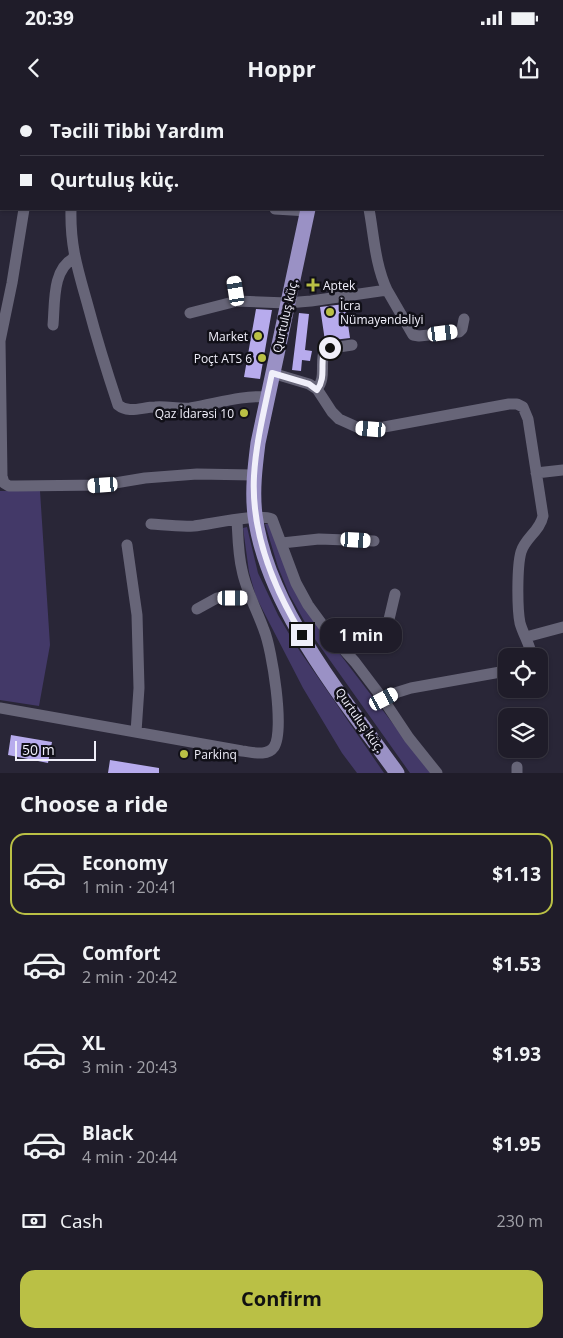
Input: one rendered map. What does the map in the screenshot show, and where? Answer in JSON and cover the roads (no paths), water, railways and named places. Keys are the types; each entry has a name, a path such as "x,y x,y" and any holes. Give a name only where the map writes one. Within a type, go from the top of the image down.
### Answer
{"main road":[{"name":"Qurtuluş küç.","path":"308,210 267,397 254,475 256,518 266,563 294,622 334,684 397,773"}],"street":[{"path":"24,210 0,341 2,476 4,483 9,486 88,486 180,475 254,475"},
{"path":"71,210 70,228 74,258 100,352 118,405 129,410 158,406 189,408 245,397 267,397"},
{"path":"369,210 381,275 387,290 414,335 458,332 462,329 464,319"},
{"path":"53,324 61,270 67,261 74,258"},
{"path":"234,281 237,301"},
{"path":"190,313 237,301 287,303 332,299 387,290"},
{"path":"317,390 322,384 323,354 325,349 352,346"},
{"path":"272,373 309,384 317,390 332,412 340,419 358,428 371,429 509,404 517,404 523,407 528,419 543,516 542,524 524,544 520,557 520,620 529,648"},
{"path":"536,473 563,470"},
{"path":"151,524 192,526 256,518 268,517 272,519 296,583 308,605 327,631 384,699 409,738 437,773"},
{"path":"0,708 263,753 270,751 274,746 279,720 268,643 250,598 242,570 237,520"},
{"path":"282,543 319,539 374,541"},
{"path":"126,545 137,615 139,688 136,732"},
{"path":"342,648 352,641 381,636 386,632 395,594"},
{"path":"197,608 217,598 250,598"},
{"path":"526,637 563,627"},
{"path":"384,699 411,688 498,672"}],"place":[{"name":"Aptek","path":"313,285"},
{"name":"İcra Nümayəndəliyi","path":"330,312"},
{"name":"Market","path":"258,336"},
{"name":"Poçt ATS 6","path":"262,358"},
{"name":"Qaz İdarəsi 10","path":"244,413"},
{"name":"Parkinq","path":"184,754"}]}
